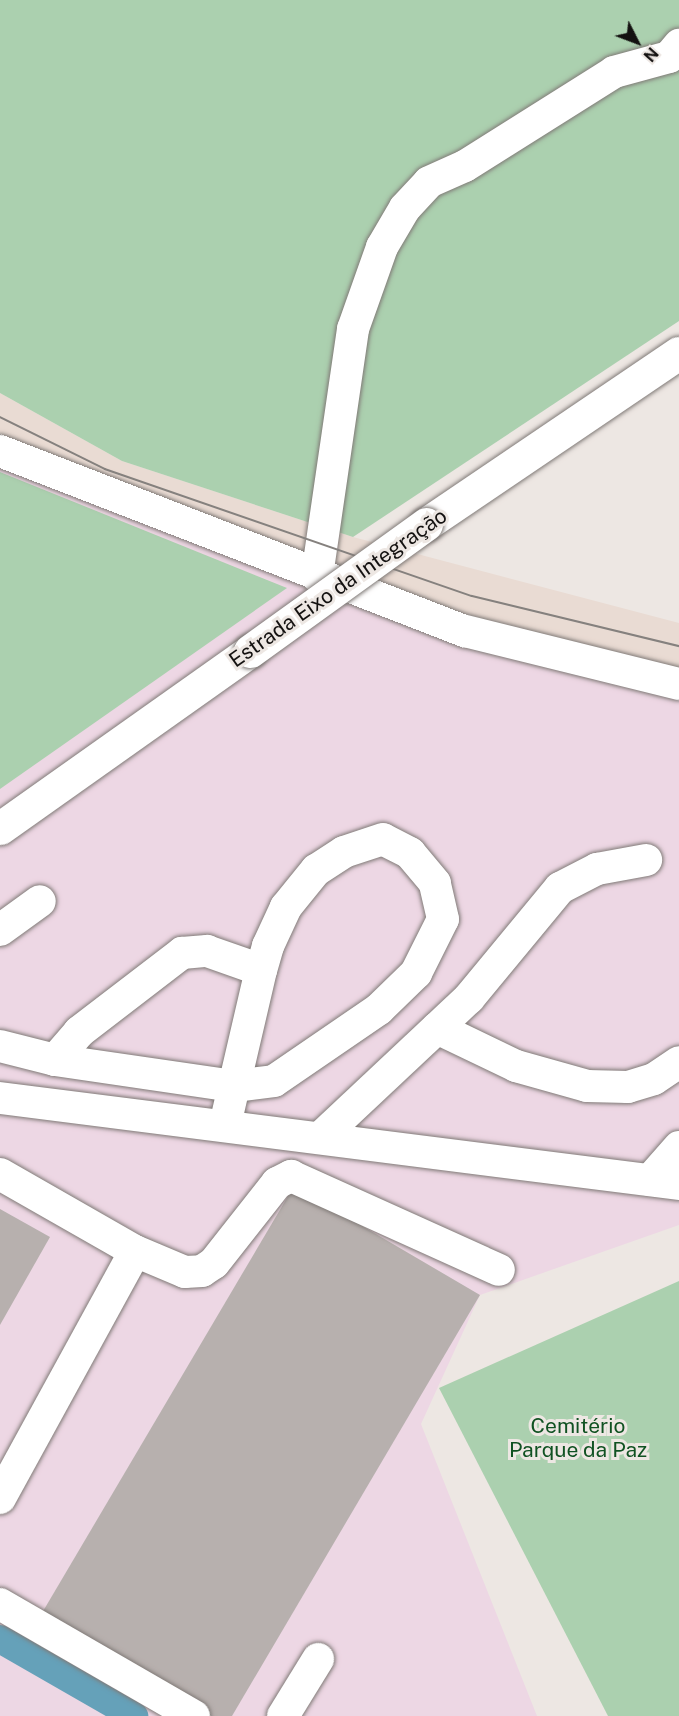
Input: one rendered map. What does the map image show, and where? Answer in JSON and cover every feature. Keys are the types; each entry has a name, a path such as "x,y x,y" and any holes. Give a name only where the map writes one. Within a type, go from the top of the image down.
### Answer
{"main road":[{"name":"Estrada Eixo da Integração","path":"0,828 426,524 679,353"}],"lane":[{"path":"317,576 353,329 382,247 405,208 429,182 465,166 614,72 669,57 679,45"},
{"path":"0,451 317,576 465,631 679,684"},
{"path":"0,1046 56,1060 234,1086 274,1081 298,1067 378,1009 416,973 443,919 435,883 410,853 383,839 344,852 316,870 285,907 261,970 234,1086 225,1125"},
{"path":"321,1137 437,1028 488,976 560,888 597,869 646,861"},
{"path":"0,930 40,901"},
{"path":"56,1060 79,1032 182,953 207,951 261,970"},
{"path":"437,1028 516,1066 587,1086 628,1087 654,1079 679,1062"},
{"path":"0,1098 664,1182 679,1147"},
{"path":"0,1174 135,1251 185,1272 202,1271 277,1183 291,1176 499,1270"},
{"path":"0,1498 135,1251"},
{"path":"0,1604 194,1716"},
{"path":"283,1716 318,1659"}],"shaded area":[{"path":"0,393 122,461 353,537 679,623 679,669 430,605 29,448 0,433"},
{"path":"0,457 465,635 679,681 679,1225 480,1295 421,1424 537,1716 0,1716"}],"green space":[{"path":"0,0 679,0 679,321 353,537 122,461 0,393"},
{"path":"0,472 287,588 0,789"},
{"name":"Cemitério Parque da Paz","path":"679,1281 679,1716 608,1716 439,1388"}],"building":[{"path":"294,1186 480,1295 232,1716 206,1716 39,1618"},
{"path":"0,1209 50,1237 0,1325"}],"waterway":[{"path":"0,1639 134,1716"}],"tram line":[{"path":"0,417 105,469 472,596 679,646"}]}
